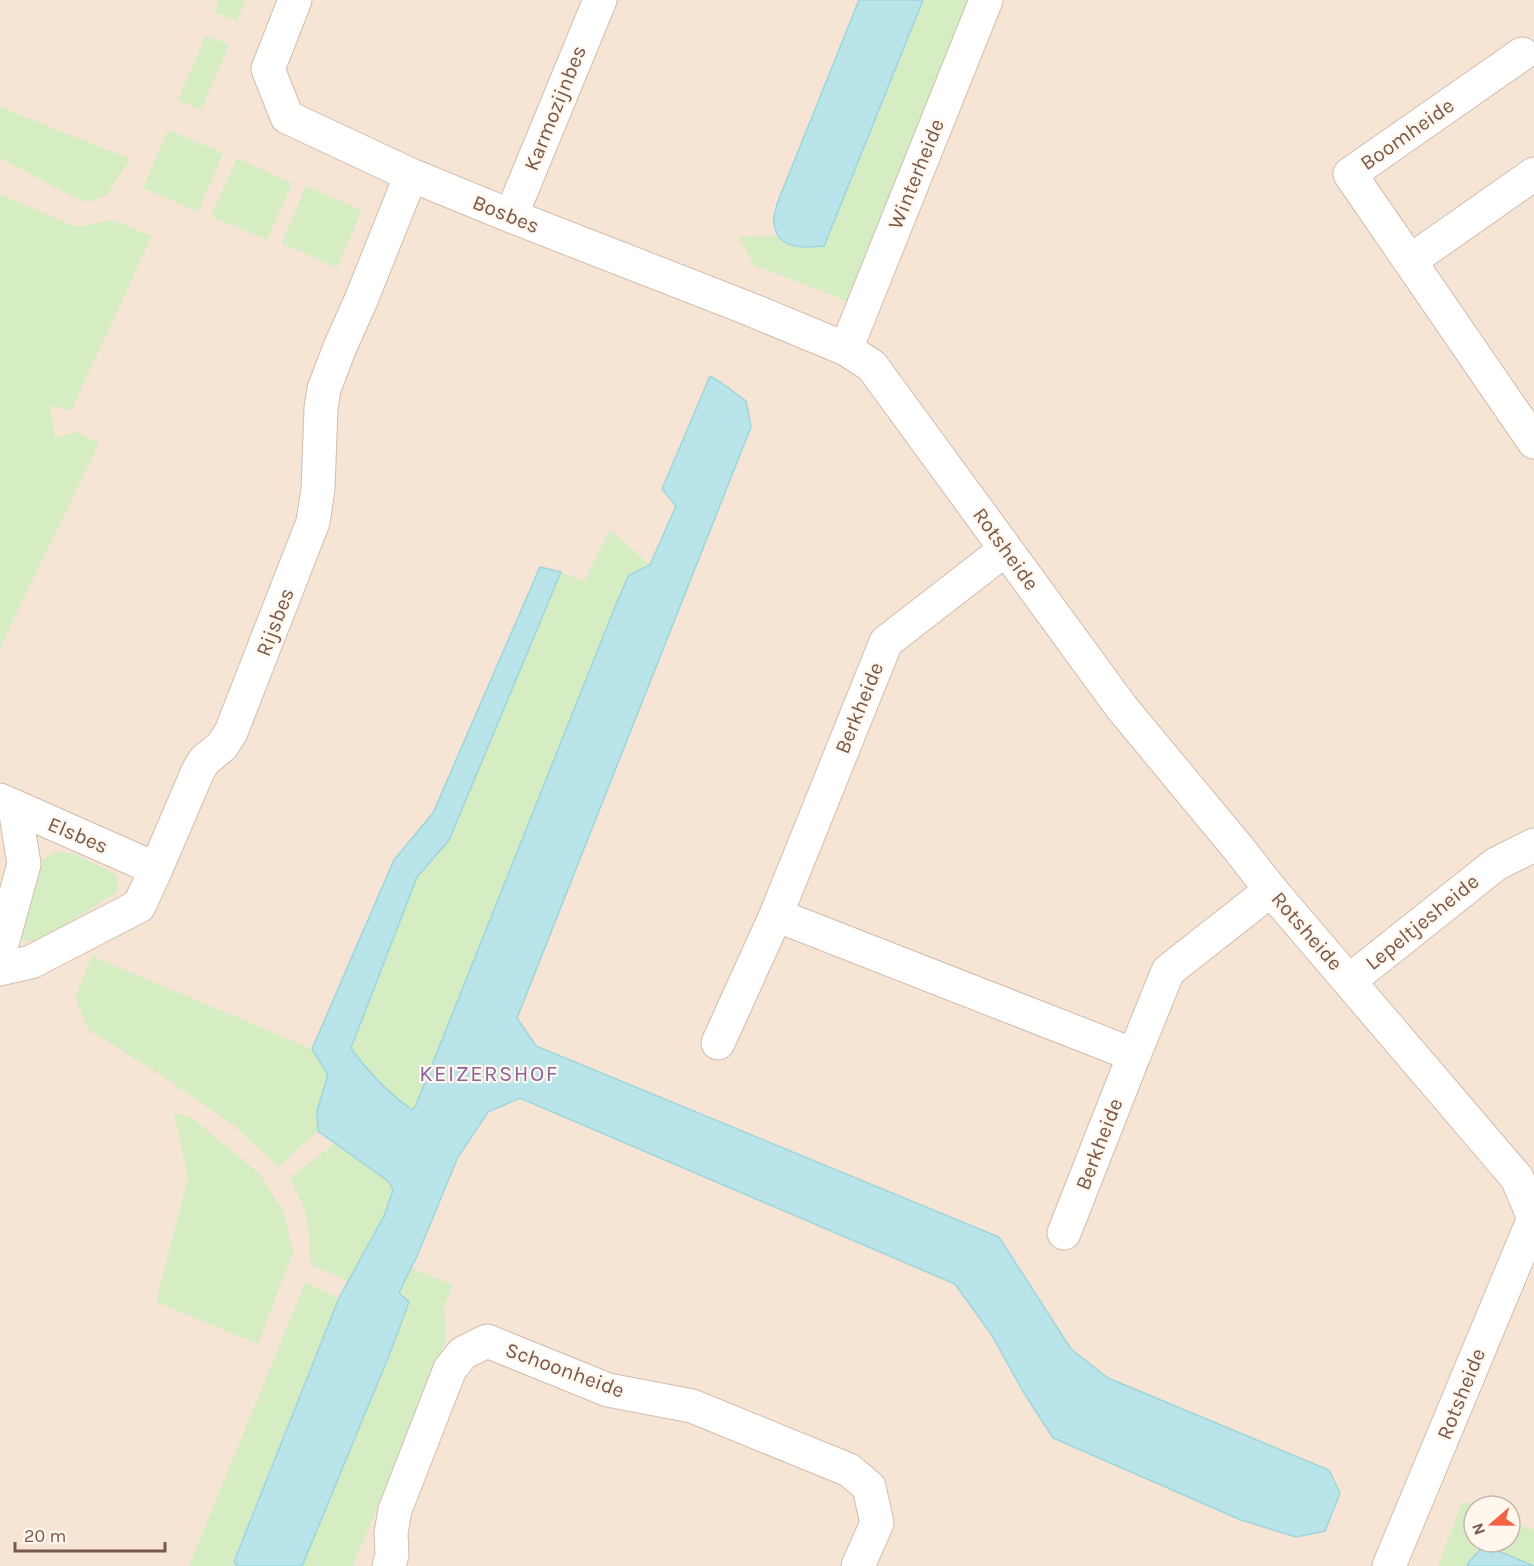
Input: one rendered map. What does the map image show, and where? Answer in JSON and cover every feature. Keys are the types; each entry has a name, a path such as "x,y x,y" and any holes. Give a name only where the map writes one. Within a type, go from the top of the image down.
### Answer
{"street":[{"name":"Bosbes","path":"295,0 268,69 287,117 411,175 846,349"},
{"name":"Karmozijnbes","path":"511,216 600,0"},
{"name":"Winterheide","path":"846,349 986,0"},
{"name":"Boomheide","path":"1522,54 1350,174 1534,442"},
{"path":"1410,261 1534,174"},
{"name":"Rijsbes","path":"0,969 31,962 139,906 198,771 204,761 222,746 231,732 313,522 318,489 321,408 324,389 411,175"},
{"name":"Rotsheide","path":"846,349 872,366 1122,708 1271,890 1517,1178 1534,1218 1389,1566"},
{"name":"Berkheide","path":"718,1043 776,915 886,642 1006,549"},
{"path":"0,951 24,864 8,804"},
{"name":"Elsbes","path":"8,804 156,868"},
{"name":"Lepeltjesheide","path":"1349,981 1496,864 1534,845"},
{"name":"Berkheide","path":"1064,1233 1168,971 1271,890"},
{"path":"776,915 1134,1054"},
{"name":"Schoonheide","path":"389,1566 392,1555 391,1533 395,1510 450,1370 463,1353 487,1341 608,1390 692,1406 849,1470 869,1487 877,1523 858,1566"}],"shaded area":[{"path":"0,0 1534,0 1534,1566 0,1566"}],"green space":[{"path":"219,0 246,0 237,21 214,12"},
{"path":"923,0 970,0 849,302 754,265 738,237 779,236 795,246 824,246"},
{"path":"206,35 229,45 201,110 178,100"},
{"path":"0,107 130,159 106,196 86,202 0,158"},
{"path":"168,130 223,153 198,212 143,188"},
{"path":"237,158 292,183 267,240 211,216"},
{"path":"306,186 362,210 337,268 282,243"},
{"path":"0,194 74,226 113,220 152,236 71,411 50,405 55,438 77,432 99,443 0,648"},
{"path":"610,530 650,565 629,575 416,1105 412,1110 379,1082 351,1048 417,877 449,840 561,572 584,582"},
{"path":"55,852 72,853 117,875 117,892 38,942 23,940 15,924 42,860"},
{"path":"92,956 312,1049 328,1075 317,1110 318,1131 278,1167 237,1128 167,1079 88,1029 75,997"},
{"path":"174,1112 192,1118 260,1174 284,1213 293,1252 258,1344 156,1302 188,1178"},
{"path":"335,1143 388,1181 393,1190 384,1215 349,1282 311,1265 307,1215 290,1178"},
{"path":"412,1268 453,1285 444,1306 446,1340 353,1566 302,1566 402,1320 399,1294"},
{"path":"305,1283 339,1298 234,1561 237,1566 189,1566"},
{"path":"1462,1504 1462,1554 1487,1554 1468,1562 1467,1566 1438,1566"},
{"path":"1522,1525 1534,1530 1534,1565 1506,1554 1522,1554"}],"water":[{"path":"859,0 923,0 824,246 800,247 786,243 780,238 776,232 774,216"},
{"path":"710,376 746,401 751,427 517,1018 536,1046 999,1237 1071,1349 1108,1378 1329,1470 1340,1493 1325,1531 1296,1537 1241,1520 1053,1438 1024,1393 991,1334 955,1284 520,1098 488,1112 458,1157 399,1293 409,1302 302,1566 237,1566 234,1562 339,1298 384,1216 393,1190 388,1181 318,1131 317,1111 328,1075 312,1049 394,860 433,813 540,567 561,572 449,840 417,877 351,1048 386,1089 412,1110 416,1105 617,602 629,575 650,565 676,506 662,489"},
{"path":"1476,1554 1506,1554 1534,1566 1467,1566"}],"district":[{"name":"KEIZERSHOF","path":"489,1074"}]}
